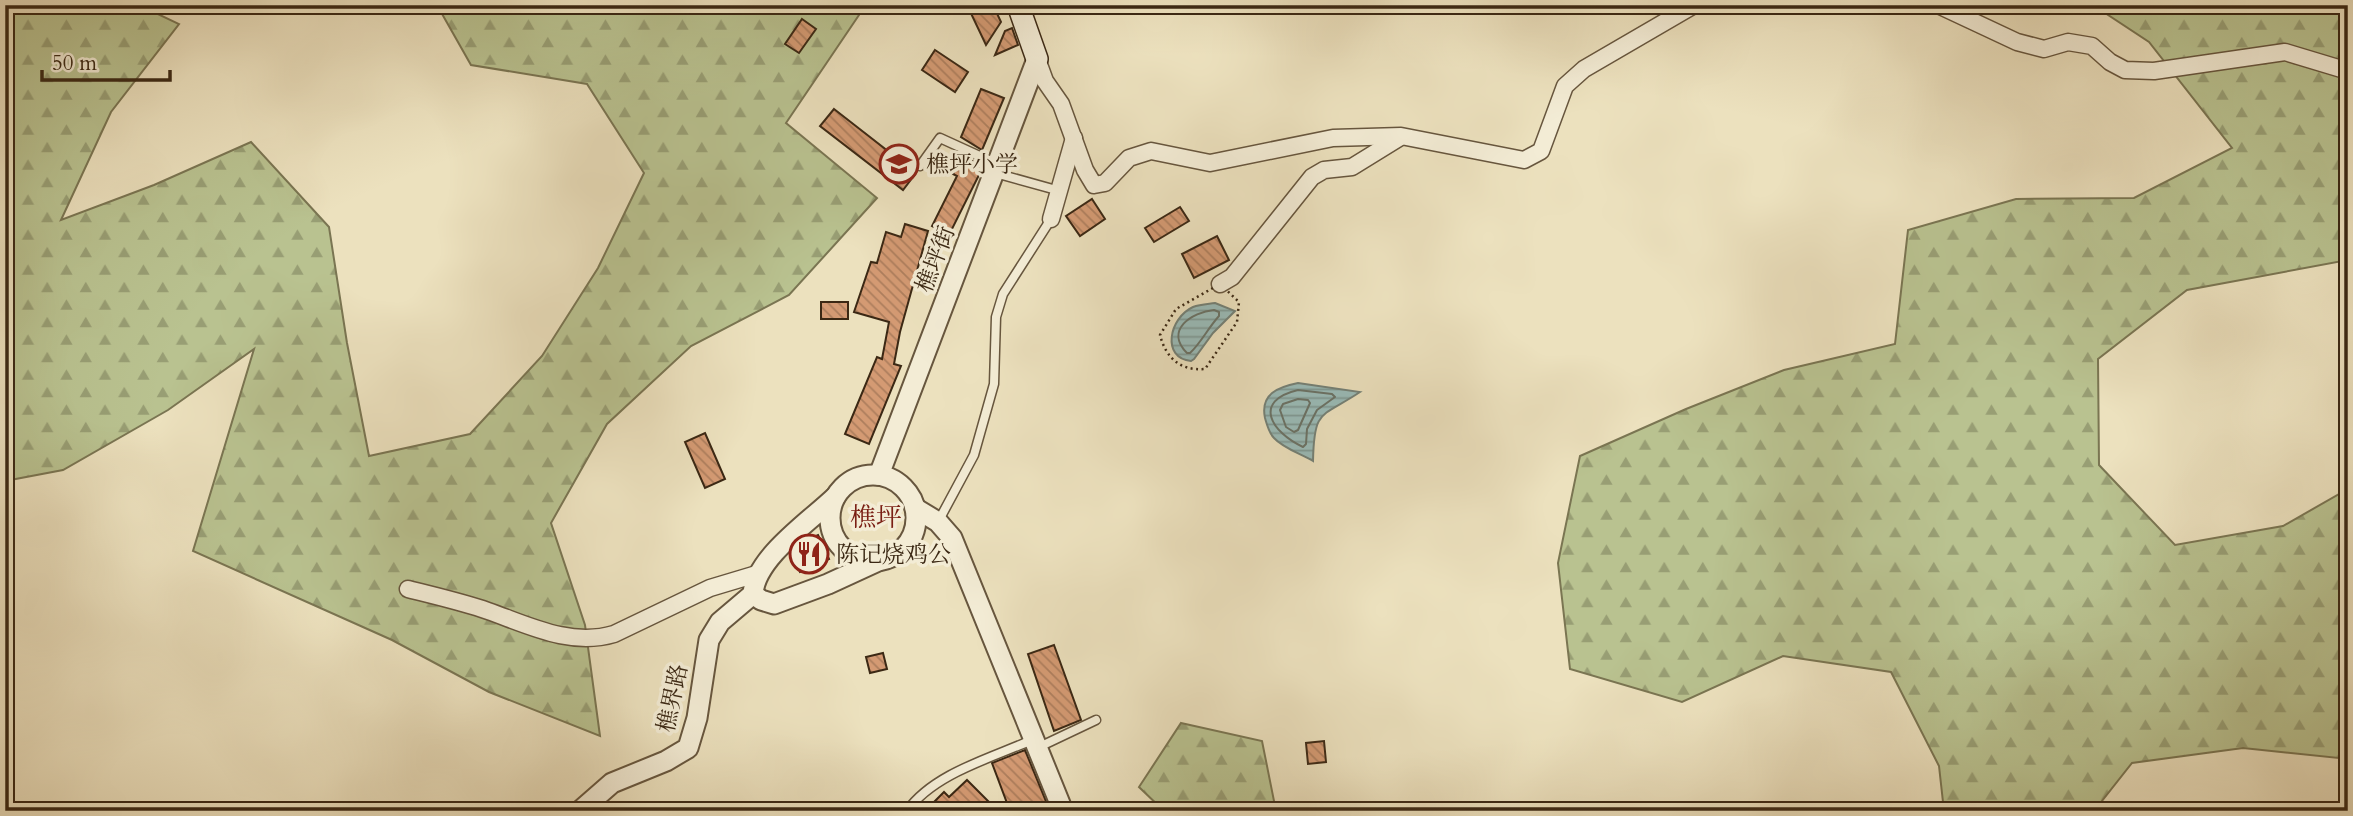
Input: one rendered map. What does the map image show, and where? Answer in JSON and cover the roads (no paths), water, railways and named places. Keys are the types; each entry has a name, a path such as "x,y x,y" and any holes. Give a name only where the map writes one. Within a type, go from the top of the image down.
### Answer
{"main road":[{"path":"1018,5 1037,59"}],"street":[{"path":"1037,59 1045,80 1061,104 1085,170 1094,185 1105,183 1129,158 1151,151 1210,163 1333,138 1401,136 1524,160 1541,151 1565,86 1584,69 1693,5"},
{"path":"1938,5 2017,42 2044,49 2068,42 2092,46 2110,62 2125,70 2154,71 2284,51 2348,71"},
{"name":"樵坪街","path":"879,475 1037,59"},
{"path":"1220,284 1232,277 1312,177 1324,170 1352,167 1401,136"},
{"path":"1051,219 1074,138"},
{"path":"879,475 889,478 906,490 915,508 915,529 905,547 897,554 774,604 753,594 754,585 767,559 849,482 859,477 879,475"},
{"path":"835,497 830,517 835,537 841,546 857,558 877,561"},
{"path":"915,508 938,522 952,538 1063,811"},
{"path":"408,589 487,610 545,633 600,638 614,634 710,588 760,573"},
{"name":"樵界路","path":"580,811 612,783 666,761 688,748 697,718 709,640 720,622 753,594"}],"lane":[{"path":"920,166 940,138 996,168 1059,191"},
{"path":"938,522 974,455 994,384 996,317 1003,294 1051,219"},
{"path":"907,811 918,796 938,781 1096,720"}],"water":[{"path":"1215,303 1235,311 1213,333 1194,359 1191,361 1181,358 1172,345 1178,320 1193,307"},
{"path":"1298,383 1360,392 1322,416 1315,432 1313,461 1278,442 1268,429 1265,418 1265,403 1268,397 1277,390"}],"place":[{"name":"樵坪小学","path":"899,164"},
{"name":"陈记烧鸡公","path":"809,554"}],"district":[{"name":"樵坪","path":"876,517"}]}
